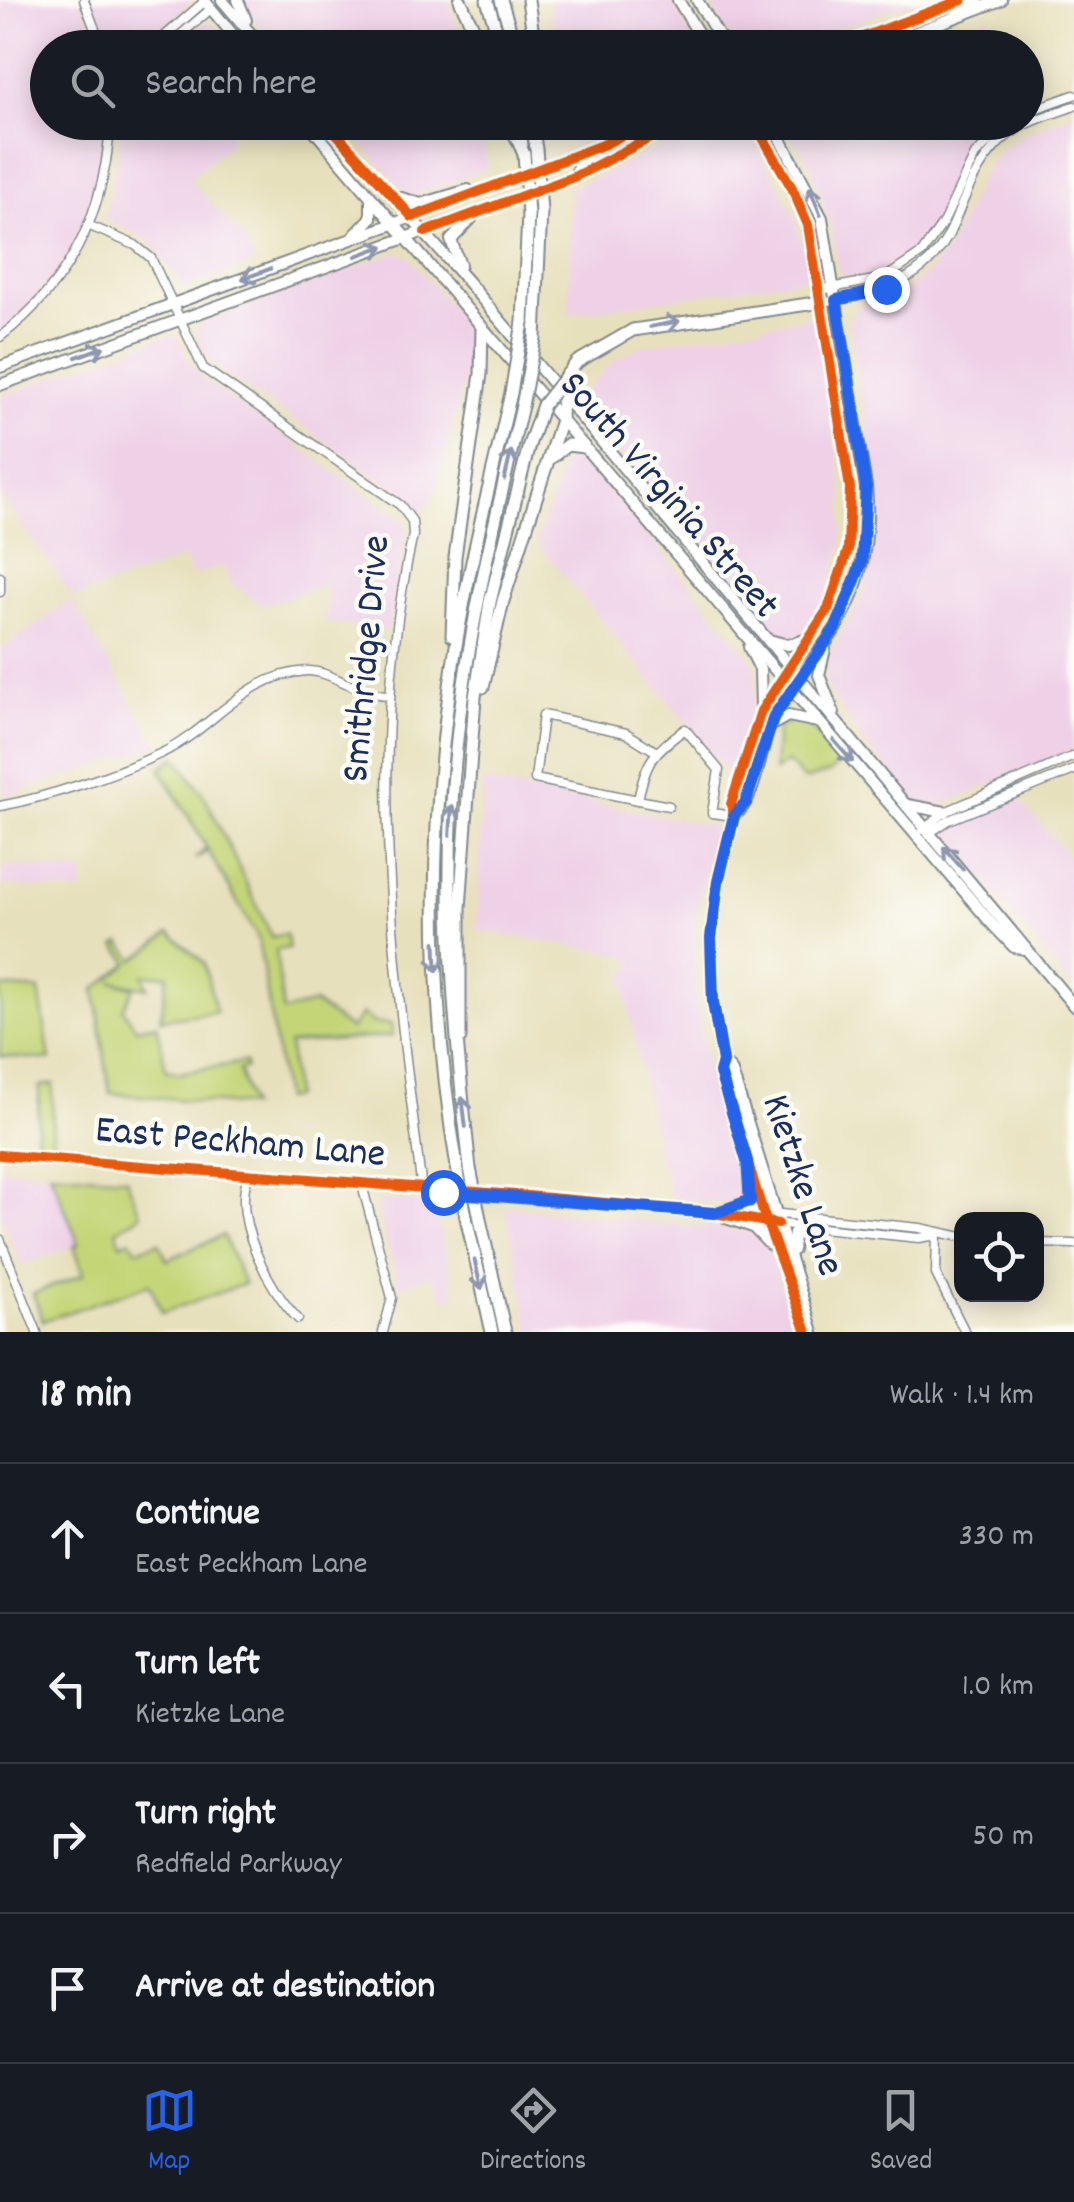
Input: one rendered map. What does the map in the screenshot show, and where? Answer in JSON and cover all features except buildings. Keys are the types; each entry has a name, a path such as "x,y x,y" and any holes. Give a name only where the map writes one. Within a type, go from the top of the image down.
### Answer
{"highway":[{"path":"460,0 474,30"},
{"path":"487,0 496,30"},
{"path":"501,0 510,30"},
{"path":"528,0 532,30"},
{"path":"522,140 530,152"},
{"path":"463,1167 449,917 456,746 474,617 534,338 541,210 525,140"},
{"path":"492,1332 440,1028 435,905 440,778 450,686 467,584 524,322 532,140"},
{"path":"457,1057 462,1022 464,815 486,622 529,444 543,406 577,362 633,330 821,296"},
{"path":"450,686 454,557 483,363 482,328"},
{"path":"464,815 495,633 561,420 562,396"},
{"path":"543,474 561,447 584,447"},
{"path":"473,1218 505,1332"}],"main road":[{"path":"238,0 253,30"},
{"path":"678,0 695,30"},
{"path":"696,0 716,30"},
{"path":"880,30 962,0"},
{"path":"914,30 915,24 978,0"},
{"path":"922,30 1001,0"},
{"path":"212,2 244,30"},
{"path":"212,2 231,30"},
{"path":"714,27 717,30"},
{"name":"South Virginia Street","path":"323,140 736,624 848,735 1074,1006"},
{"name":"South Virginia Street","path":"342,140 482,299 765,638 784,671"},
{"path":"0,367 340,244 611,140"},
{"path":"576,176 578,166 618,146 622,140"},
{"path":"0,386 576,176 646,140"},
{"name":"Kietzke Lane","path":"764,140 802,209 821,296 851,522 842,577 810,637 761,711 732,800 734,816 718,882 711,938 713,1002 723,1062 721,1078 747,1161 800,1286 810,1332"},
{"name":"Kietzke Lane","path":"734,816 746,802 769,727 794,682 832,635 860,571 867,512 822,218 785,140"},
{"path":"391,194 421,204 448,194 484,189"},
{"path":"340,244 368,223 371,198"},
{"path":"482,299 454,255 451,242 463,225 498,204"},
{"path":"650,524 661,515"},
{"path":"736,624 760,668 761,711"},
{"path":"832,635 820,661 820,682 848,735"},
{"path":"765,638 788,646 810,637"},
{"name":"South Virginia Street","path":"794,682 820,722 919,839 999,931 1014,946 1024,949"},
{"path":"769,727 788,716 820,722"},
{"path":"907,805 946,812"},
{"name":"Kietzke Lane","path":"723,1062 732,1072 779,1257 810,1332"},
{"path":"747,1161 752,1198 729,1213 758,1231 779,1257"},
{"path":"800,1286 791,1237 811,1227"}],"street":[{"path":"84,0 95,30"},
{"path":"174,30 212,2"},
{"path":"183,30 212,2"},
{"path":"1044,106 1074,95"},
{"path":"1044,117 1074,106"},
{"path":"0,336 64,273 90,226 104,180 108,140"},
{"path":"835,294 885,278 922,254 943,224 975,155 991,140"},
{"path":"821,296 877,292 916,274 945,242 970,184 1004,140"},
{"name":"Smithridge Drive","path":"90,226 144,252 157,266 197,360 210,374 408,514 413,535 395,623 387,695 387,804 403,1043 422,1190"},
{"path":"0,576 0,592"},
{"path":"0,806 161,753 254,684 274,676 316,671 355,690 387,695"},
{"path":"656,751 626,733 543,716 535,779 669,806"},
{"path":"638,800 644,768 656,751 685,728 718,770 712,813 734,816"},
{"path":"919,839 946,812 1074,756"},
{"path":"1059,764 1072,771"},
{"path":"928,830 1072,771"},
{"name":"East Peckham Lane","path":"0,1155 920,1228 954,1236"},
{"path":"248,1176 242,1192 248,1228 277,1295 298,1319"},
{"path":"362,1186 392,1298 382,1332"},
{"name":"East Peckham Lane","path":"771,1218 811,1227 919,1238 937,1234"},
{"path":"937,1234 936,1274 964,1332"},
{"path":"0,1240 37,1332"},
{"path":"1044,1244 1074,1244"}],"shaded area":[{"path":"0,0 81,0 93,30 30,30 30,140 104,140 97,196 65,265 31,308 0,334"},
{"path":"92,0 192,0 161,30 104,30"},
{"path":"244,0 448,0 458,30 263,30 244,9"},
{"path":"549,0 671,0 686,30 553,30"},
{"path":"708,0 930,0 887,10 836,30 726,30"},
{"path":"990,16 995,30 953,30"},
{"path":"204,22 219,30 194,30"},
{"path":"1074,113 1074,750 936,807 921,805 861,740 825,682 828,656 864,593 876,534 869,436 848,320 859,305 908,289 932,268 951,243 979,179 998,152 1014,140 1044,140 1044,126"},
{"path":"118,140 230,140 189,178 247,243 254,263 185,288 148,239 104,220"},
{"path":"358,140 484,140 488,168 409,197"},
{"path":"675,140 753,140 795,215 811,277 569,314 570,189"},
{"path":"795,140 981,140 963,162 927,241 886,271 852,280 838,270 831,228 812,170"},
{"path":"397,252 409,257 475,337 433,500 418,511 398,491 220,370 204,354 196,332 199,324"},
{"path":"817,316 843,492 842,545 823,605 806,633 788,641 774,638 643,485 584,409 583,394 613,361 641,346"},
{"path":"169,335 177,336 188,361 208,383 405,521 408,532 388,631 324,622 329,583 263,605 232,584 222,565 192,575 184,557 74,598 0,494 0,396"},
{"path":"568,450 579,453 750,657 756,673 755,700 731,777 536,542"},
{"path":"71,600 158,746 3,796 0,650"},
{"path":"483,781 715,826 696,914 695,995 710,1081 746,1193 737,1204 670,1198 664,1165 660,1166 623,978 634,964 626,955 477,930"},
{"path":"1020,800 1074,862 1074,988 945,835 956,824"},
{"path":"4,865 84,872 82,892 0,885"},
{"path":"0,1168 50,1172 79,1245 21,1265 0,1213"},
{"path":"382,1199 434,1203 455,1296 445,1300 431,1275 399,1287 376,1206"},
{"path":"505,1206 754,1232 767,1248 797,1332 530,1332"}],"green space":[{"path":"792,720 810,726 839,761 831,772 804,780 787,762 774,771 777,729"},
{"path":"176,757 206,799 272,937 286,934 289,948 276,950 283,1012 314,1003 350,1029 362,1014 374,1023 391,1024 392,1036 289,1044 294,1097 284,1099 258,938 208,851 195,859 207,848 160,768"},
{"path":"170,933 204,963 216,1012 160,1019 168,975 143,975 148,988 111,981 134,988 123,1009 136,1028 157,1024 166,1070 180,1073 245,1062 246,1068 239,1070 250,1106 110,1093 95,989 129,963 116,946 121,943 135,960"},
{"path":"0,987 39,990 50,1060 0,1056"},
{"path":"53,1084 52,1145 36,1144 40,1086"},
{"path":"50,1172 126,1178 141,1215 116,1230 121,1244 130,1240 137,1250 159,1242 167,1260 223,1235 244,1284 162,1313 150,1284 43,1321 33,1294 84,1274 74,1246 79,1244"}],"cycle path":[{"path":"882,30 962,0"},
{"path":"342,140 412,217 613,140"},
{"path":"425,232 576,176 646,140"},
{"path":"764,140 808,225 850,488 848,550 828,609 761,711 731,804 734,816 718,881 711,938 713,1003 723,1061 720,1073 763,1212 807,1332"},
{"path":"0,1155 528,1196 714,1213 778,1224"}],"route":[{"path":"443,1192 714,1213 743,1206 752,1198 747,1161 720,1073 723,1062 710,956 716,896 734,816 746,802 774,716 790,687 837,626 860,571 867,497 836,300 886,289"}]}
